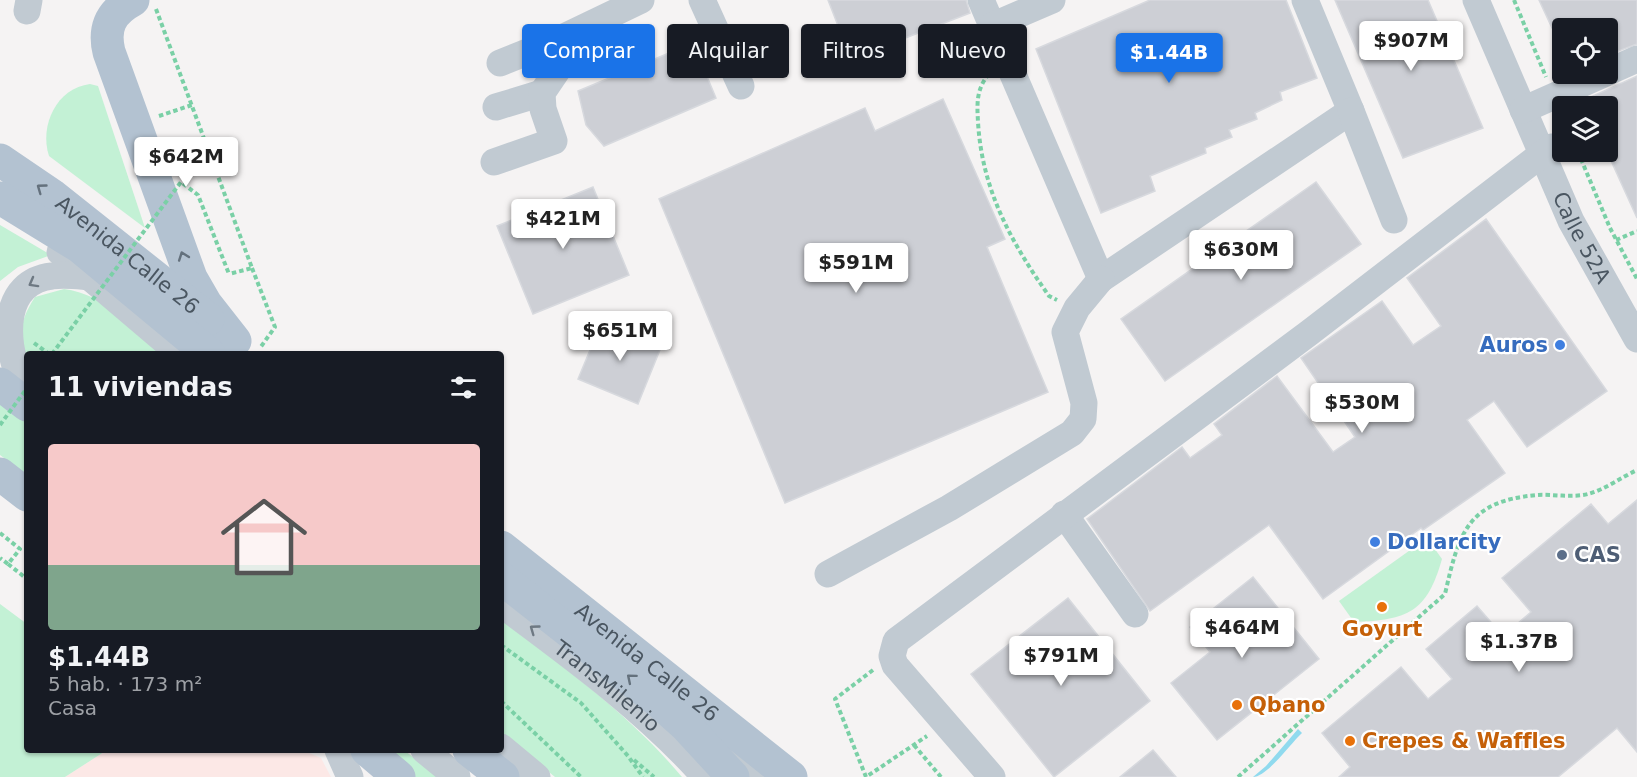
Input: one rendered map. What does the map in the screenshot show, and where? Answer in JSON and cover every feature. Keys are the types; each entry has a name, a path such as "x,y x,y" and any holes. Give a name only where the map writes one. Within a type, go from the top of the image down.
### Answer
{"main road":[{"path":"136,0 117,10 110,20 106,40 191,278 238,351"},
{"name":"Avenida Calle 26","path":"0,159 52,196 238,351"},
{"name":"Avenida Calle 26","path":"0,198 80,247 238,351"},
{"path":"0,474 24,493"},
{"name":"Avenida Calle 26","path":"504,549 791,777"},
{"name":"Avenida Calle 26","path":"504,580 658,701 686,726 733,777"},
{"path":"371,753 399,777"},
{"path":"473,753 503,777"}],"street":[{"path":"591,24 641,0"},
{"path":"702,0 741,86"},
{"path":"981,0 991,24"},
{"path":"997,24 1052,0"},
{"path":"1305,0 1394,220"},
{"name":"Calle 52A","path":"1476,0 1537,104"},
{"name":"Calle 52A","path":"1488,0 1537,104 1547,150 1571,221 1637,339"},
{"path":"500,63 522,54"},
{"path":"1618,68 1637,59"},
{"path":"494,162 554,141 543,109 542,93 552,78"},
{"path":"1014,78 1101,279"},
{"path":"1537,104 1582,84"},
{"path":"496,107 542,93"},
{"path":"828,574 950,508 1071,433 1083,419 1084,403 1065,332 1077,308 1101,279 1317,137 1351,111"},
{"path":"992,777 895,665 892,656 896,641 907,630 1309,333 1547,150"},
{"name":"Calle 52A","path":"1547,150 1614,280 1637,318"},
{"path":"0,215 73,261 176,351"},
{"path":"16,383 8,323 13,305 24,288 34,281 51,276 90,277"},
{"path":"1064,514 1135,614"},
{"name":"TransMilenio","path":"504,606 550,641 665,736 705,777"},
{"name":"TransMilenio","path":"635,651 698,711 758,777"},
{"path":"504,750 537,777"},
{"path":"340,753 350,777"},
{"path":"428,753 457,777"}],"path":[{"path":"136,0 192,105 275,327 238,351"},
{"path":"1514,0 1537,104"},
{"path":"986,78 976,99 984,173 1019,253 1049,296 1077,308"},
{"path":"135,124 192,105"},
{"path":"1582,162 1616,240 1637,279"},
{"path":"54,351 181,182 198,195 229,274 252,268"},
{"path":"1616,240 1637,231"},
{"path":"0,425 16,383"},
{"path":"1238,777 1445,594 1454,555 1468,525 1494,502 1536,495 1588,494 1637,470"},
{"path":"0,533 20,549 8,564"},
{"path":"0,558 24,577"},
{"path":"504,647 581,703 628,756 643,777"},
{"path":"892,656 835,699 866,777 945,723"},
{"path":"504,704 580,777"},
{"path":"914,745 941,777"},
{"path":"628,756 654,777"}],"shaded area":[{"path":"102,753 309,753 321,758 331,777 65,777"}],"green space":[{"path":"90,84 98,86 145,228 49,156 47,132 53,110 68,93"},
{"path":"0,225 51,255 18,267 0,281"},
{"path":"64,289 79,292 106,305 162,351 24,351 23,323 35,297"},
{"path":"0,398 24,417 24,473 0,455"},
{"path":"1427,538 1442,559 1430,591 1422,602 1413,610 1402,615 1388,619 1354,622 1339,601"},
{"path":"0,604 24,622 24,753 102,753 65,777 0,777"},
{"path":"504,621 573,674 619,713 662,754 682,777 555,777 504,735"},
{"path":"385,753 408,753 438,777 413,777"}],"water":[{"path":"1298,729 1302,733 1278,759 1265,772 1253,777 1266,766"}],"building":[{"path":"828,0 966,0 970,13 942,24 918,24 918,33 906,38 906,24 837,24"},
{"path":"1150,0 1286,0 1317,78 1280,92 1282,100 1255,113 1257,119 1229,130 1232,137 1205,148 1206,153 1150,176 1155,191 1101,213 1036,49"},
{"path":"1335,0 1428,0 1483,128 1403,158"},
{"path":"1539,0 1637,0 1637,44 1618,51 1618,18 1552,18 1552,28"},
{"path":"667,54 667,78 708,78 716,98 604,146 586,125 578,91 609,78 655,78 655,59"},
{"path":"1637,76 1637,218 1612,162 1618,162 1618,96 1593,96"},
{"path":"943,99 1005,239 987,247 1048,392 785,503 659,199 865,108 875,131"},
{"path":"1316,182 1361,244 1165,381 1121,319"},
{"path":"593,187 629,275 533,314 497,226"},
{"path":"1486,219 1607,391 1527,447 1494,401 1467,420 1505,473 1423,530 1421,528 1323,599 1269,525 1150,611 1087,519 1182,447 1190,458 1222,435 1214,424 1277,376 1333,452 1355,437 1301,358 1382,301 1413,345 1441,326 1407,278"},
{"path":"602,321 662,345 638,404 578,379"},
{"path":"1637,500 1637,752 1617,728 1558,777 1339,777 1350,767 1322,733 1401,667 1428,699 1452,679 1426,649 1477,606 1503,636 1531,612 1502,578 1591,504 1608,524"},
{"path":"1253,577 1319,659 1217,740 1171,683 1210,652 1190,627"},
{"path":"1068,598 1150,701 1054,777 971,674"},
{"path":"1153,750 1176,777 1120,777"}],"place":[{"name":"Auros","path":"1560,345"},
{"name":"Dollarcity","path":"1375,542"},
{"name":"CAS","path":"1562,555"},
{"name":"Goyurt","path":"1382,607"},
{"name":"Qbano","path":"1237,705"},
{"name":"Crepes & Waffles","path":"1350,741"}]}
